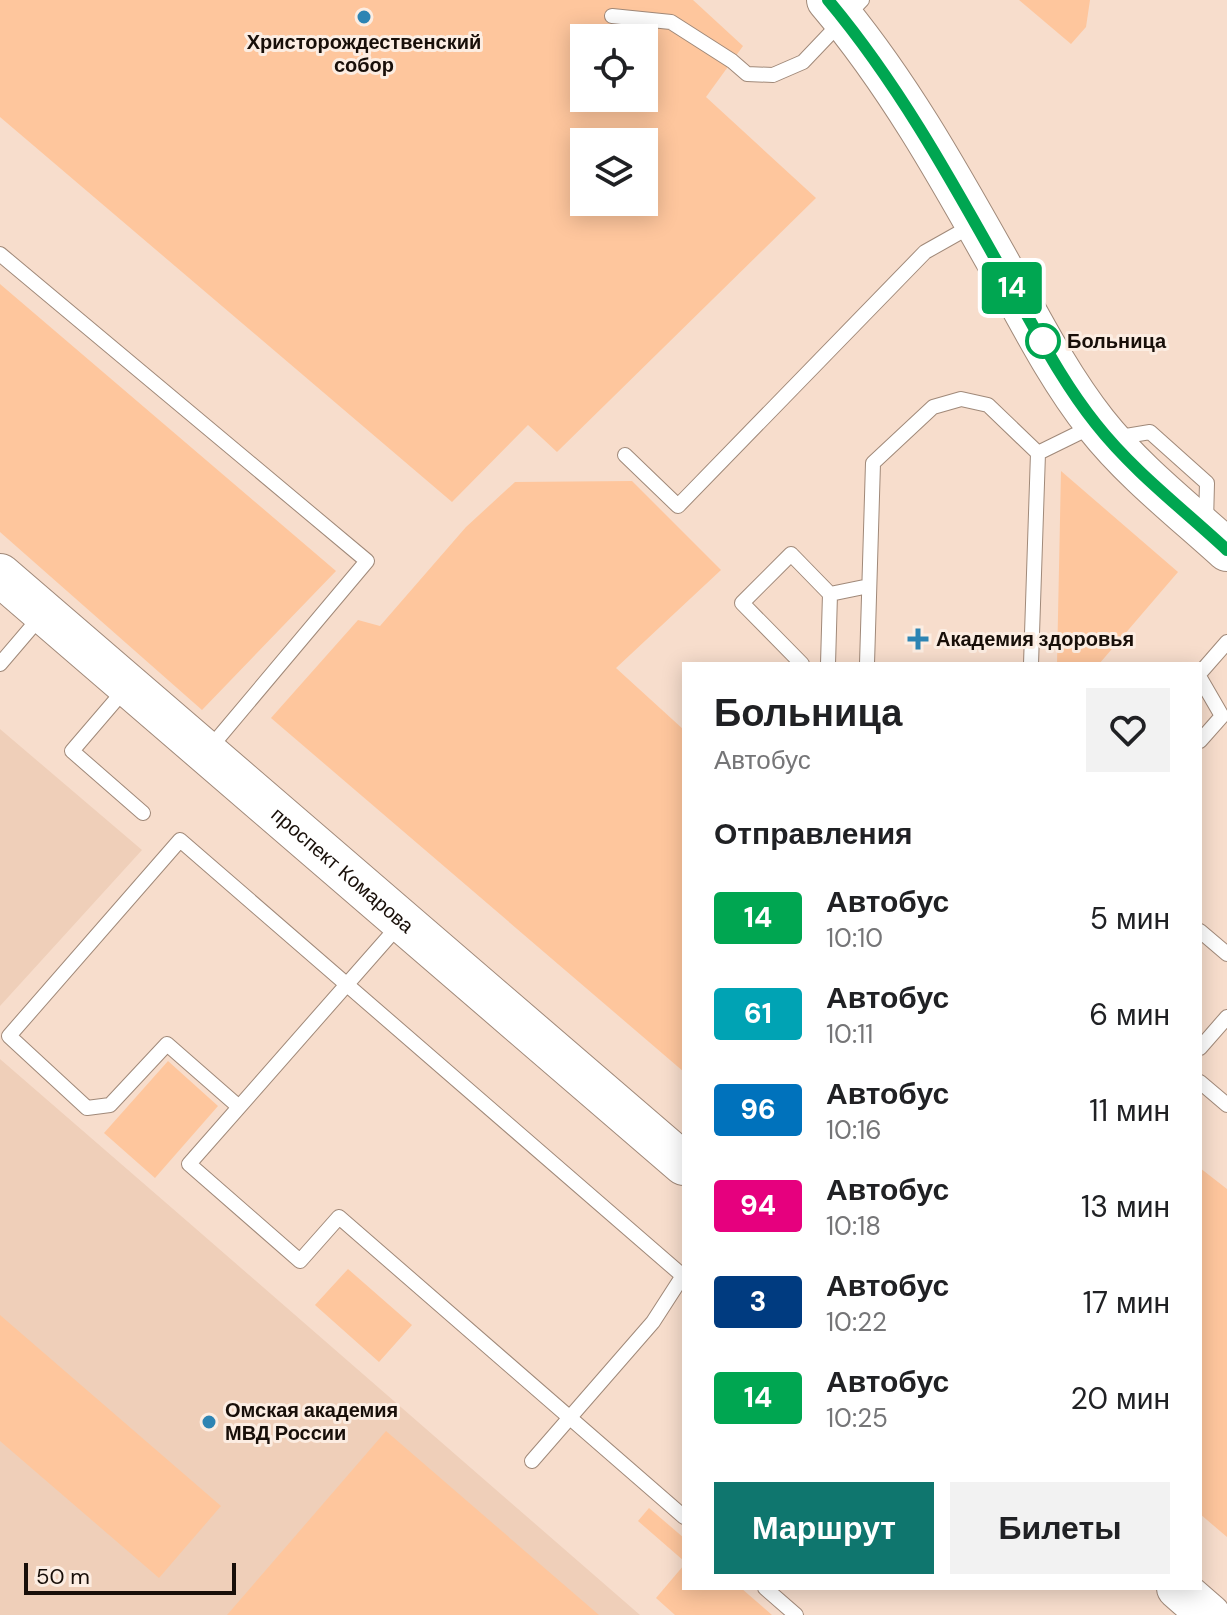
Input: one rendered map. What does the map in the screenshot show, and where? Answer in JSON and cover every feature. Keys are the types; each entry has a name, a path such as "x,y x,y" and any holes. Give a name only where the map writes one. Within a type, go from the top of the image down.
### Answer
{"main road":[{"path":"845,6 976,223 1066,382 1103,431 1216,540"},
{"name":"проспект Комарова","path":"0,575 682,1162"},
{"path":"1180,1590 1209,1615"}],"lane":[{"path":"612,16 671,22 747,74 773,75 803,62 845,6"},
{"path":"625,455 678,506 925,252 976,223"},
{"path":"0,254 367,561 207,752"},
{"path":"867,662 873,463 933,407 961,399 988,405 1038,453 1031,662"},
{"path":"1038,453 1103,431"},
{"path":"800,662 742,603 791,554 830,594 828,662"},
{"path":"830,594 869,586"},
{"path":"0,664 44,612"},
{"path":"1202,673 1227,642"},
{"path":"1202,679 1225,716 1202,739"},
{"path":"129,685 72,751 143,813"},
{"path":"239,1107 167,1044 110,1105 87,1108 9,1036 180,840 682,1274"},
{"path":"403,920 189,1164 300,1261 339,1217 682,1515"},
{"path":"1202,933 1227,954"},
{"path":"1202,1046 1227,1017"},
{"path":"1202,1084 1227,1105"},
{"path":"532,1461 653,1322 682,1277"},
{"path":"767,1590 796,1615"}],"shaded area":[{"path":"0,0 693,0 743,46 706,97 816,198 557,452 528,425 452,502 0,117"},
{"path":"1019,0 1090,0 1086,27 1071,44"},
{"path":"0,284 336,571 202,710 0,532"},
{"path":"1061,471 1178,572 1101,662 1057,662"},
{"path":"632,481 721,570 616,668 682,728 682,1070 271,718 358,620 380,626 466,527 515,482"},
{"path":"0,729 142,850 0,1006"},
{"name":"Омская академия МВД России","path":"0,1059 195,1228 640,1615 0,1615"},
{"path":"168,1061 218,1106 155,1178 104,1133"},
{"path":"1202,1170 1227,1189 1227,1537 1202,1516"},
{"path":"348,1269 412,1325 379,1362 315,1305"},
{"path":"0,1315 221,1506 159,1578 0,1441"},
{"path":"386,1431 599,1615 227,1615"},
{"path":"649,1508 682,1536 682,1559 638,1521"},
{"path":"682,1567 682,1590 743,1590 772,1615 675,1615 656,1598"}],"bus line":[{"name":"14","path":"828,0 876,60 976,223 1066,382 1096,424 1227,550"}],"place":[{"name":"Христорождественский собор","path":"364,17"},
{"name":"Больница","path":"1043,341"},
{"name":"Академия здоровья","path":"918,639"},
{"name":"Омская академия МВД России","path":"209,1422"}]}
